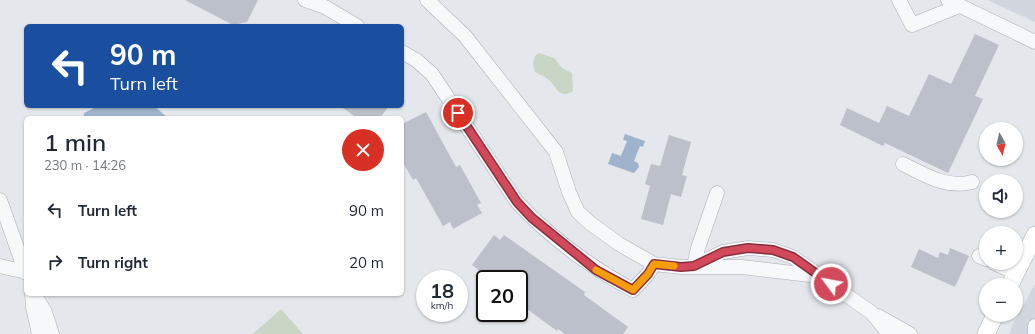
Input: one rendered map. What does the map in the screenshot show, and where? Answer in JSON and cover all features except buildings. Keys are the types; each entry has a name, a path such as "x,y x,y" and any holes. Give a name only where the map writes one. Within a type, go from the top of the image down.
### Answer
{"main road":[{"path":"1014,278 1035,235"},
{"path":"986,334 992,322"}],"lane":[{"path":"305,0 325,7 354,24"},
{"path":"427,0 465,36 556,152 569,192 578,212 590,223 619,244 654,264 681,267 694,266 758,269 818,276"},
{"path":"899,0 912,25 953,3 1035,42"},
{"path":"404,53 416,60 432,74 517,202 532,218 596,270 633,290 648,274 654,264"},
{"path":"903,164 948,184 961,185 972,182"},
{"path":"694,266 698,248 717,193"},
{"path":"0,200 24,266"},
{"path":"694,266 723,252 748,248 773,250 793,257 872,313 910,334"},
{"path":"758,269 759,249"},
{"path":"0,266 24,272"},
{"path":"1002,270 1012,278"},
{"path":"33,296 32,307 39,334"},
{"path":"34,296 45,312 52,334"},
{"path":"872,313 889,334"},
{"path":"1035,326 1035,333"}],"shaded area":[{"path":"987,0 1035,0 1035,22"},
{"path":"1035,284 1035,334 1009,334 1014,322 1023,322 1023,306"}],"green space":[{"path":"539,53 554,58 562,68 572,73 573,91 565,94 559,92 548,79 535,72 533,63 535,56"},
{"path":"281,309 303,334 253,334"}],"water":[{"path":"94,108 156,108 166,116 84,116 84,113"},
{"path":"625,134 645,141 643,147 640,146 634,161 638,163 639,167 634,173 608,164 612,153 621,156 627,141 623,140"}],"slow traffic":[{"path":"596,270 633,290 648,274 654,264 674,266"}],"route":[{"path":"458,113 517,202 532,218 596,270 633,290 648,274 654,264 681,267 694,266 723,252 748,248 773,250 793,257 831,284"}]}
